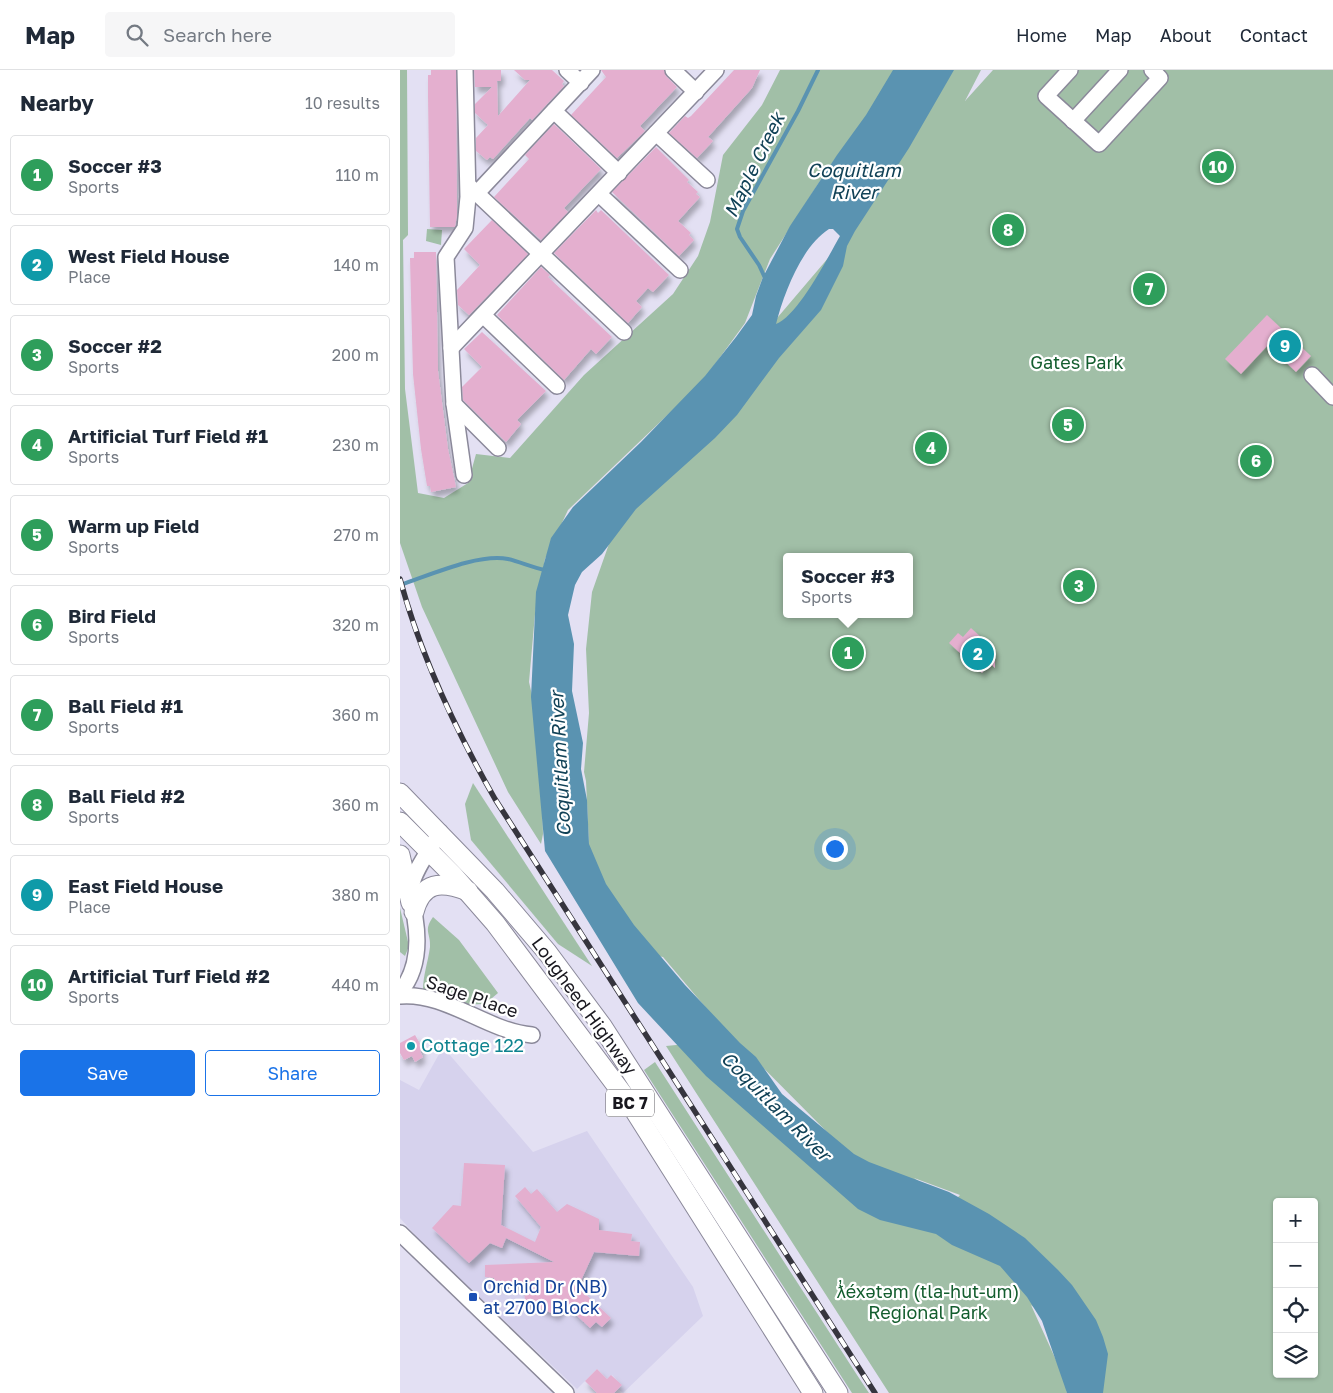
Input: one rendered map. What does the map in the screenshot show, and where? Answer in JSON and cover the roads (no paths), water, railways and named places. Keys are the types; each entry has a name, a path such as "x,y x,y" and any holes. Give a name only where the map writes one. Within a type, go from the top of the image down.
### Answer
{"main road":[{"name":"Lougheed Highway","path":"400,793 440,832 518,918 602,1026 838,1393"},
{"name":"Lougheed Highway","path":"400,822 468,891 522,956 631,1104 812,1393"},
{"path":"400,855 412,908"},
{"path":"412,908 419,896 429,888 448,884 468,891"}],"street":[{"path":"464,475 454,404 446,257 465,228 473,189 465,70"},
{"path":"567,70 580,83"},
{"path":"473,189 554,111 592,70"},
{"path":"673,70 696,92"},
{"path":"451,348 716,70"},
{"path":"1070,70 1046,96 1099,144 1160,78 1152,70"},
{"path":"1073,120 1120,70"},
{"path":"554,111 619,173"},
{"path":"656,133 706,180"},
{"path":"473,189 624,332"},
{"path":"599,194 680,270"},
{"path":"483,315 557,386"},
{"path":"1312,375 1333,397"},
{"path":"454,404 498,448"},
{"path":"400,992 412,970 417,953 417,935 412,908 413,881 440,832"},
{"name":"Sage Place","path":"400,996 432,1000 489,1024 514,1032 532,1034"},
{"path":"400,1233 566,1393"}],"water":[{"name":"Coquitlam River","path":"893,70 954,70 909,148 855,231 847,246 843,266 821,310 779,358 737,415 715,438 636,509 602,554 582,572 575,585 568,615 574,644 572,691 583,743 581,769 587,800 589,844 606,884 634,925 685,985 740,1043 756,1057 782,1094 854,1154 869,1162 949,1192 989,1214 1025,1238 1058,1270 1072,1285 1096,1320 1103,1337 1108,1354 1103,1393 1067,1393 1042,1321 1027,1297 1000,1266 952,1245 936,1234 880,1220 858,1209 706,1076 638,1003 545,851 531,697 536,592 551,538 573,507 641,442 705,376 736,337 752,315 763,277 790,226 866,115","holes":["829,229 833,229 840,236 820,271 794,310 785,319 776,324 789,285 802,258 819,237"]}],"waterway":[{"name":"Maple Creek","path":"766,280 737,229 743,211 798,111 818,70"},
{"path":"400,585 453,566 482,559 508,559 545,570"}],"railway":[{"path":"400,579 408,608 440,692 466,746 495,799 875,1393"}],"place":[{"name":"Artificial Turf Field #2","path":"1218,167"},
{"name":"Ball Field #2","path":"1008,230"},
{"name":"Ball Field #1","path":"1149,289"},
{"name":"East Field House","path":"1285,346"},
{"name":"Warm up Field","path":"1068,425"},
{"name":"Artificial Turf Field #1","path":"931,448"},
{"name":"Bird Field","path":"1256,461"},
{"name":"Soccer #2","path":"1079,586"},
{"name":"Soccer #3","path":"848,653"},
{"name":"West Field House","path":"978,654"},
{"name":"Cottage 122","path":"411,1046"},
{"name":"Orchid Dr (NB) at 2700 Block","path":"473,1297"}],"park label":[{"name":"Gates Park","path":"1077,363"},
{"name":"ƛ̓éxətəm (tla-hut-um) Regional Park","path":"928,1302"}]}
